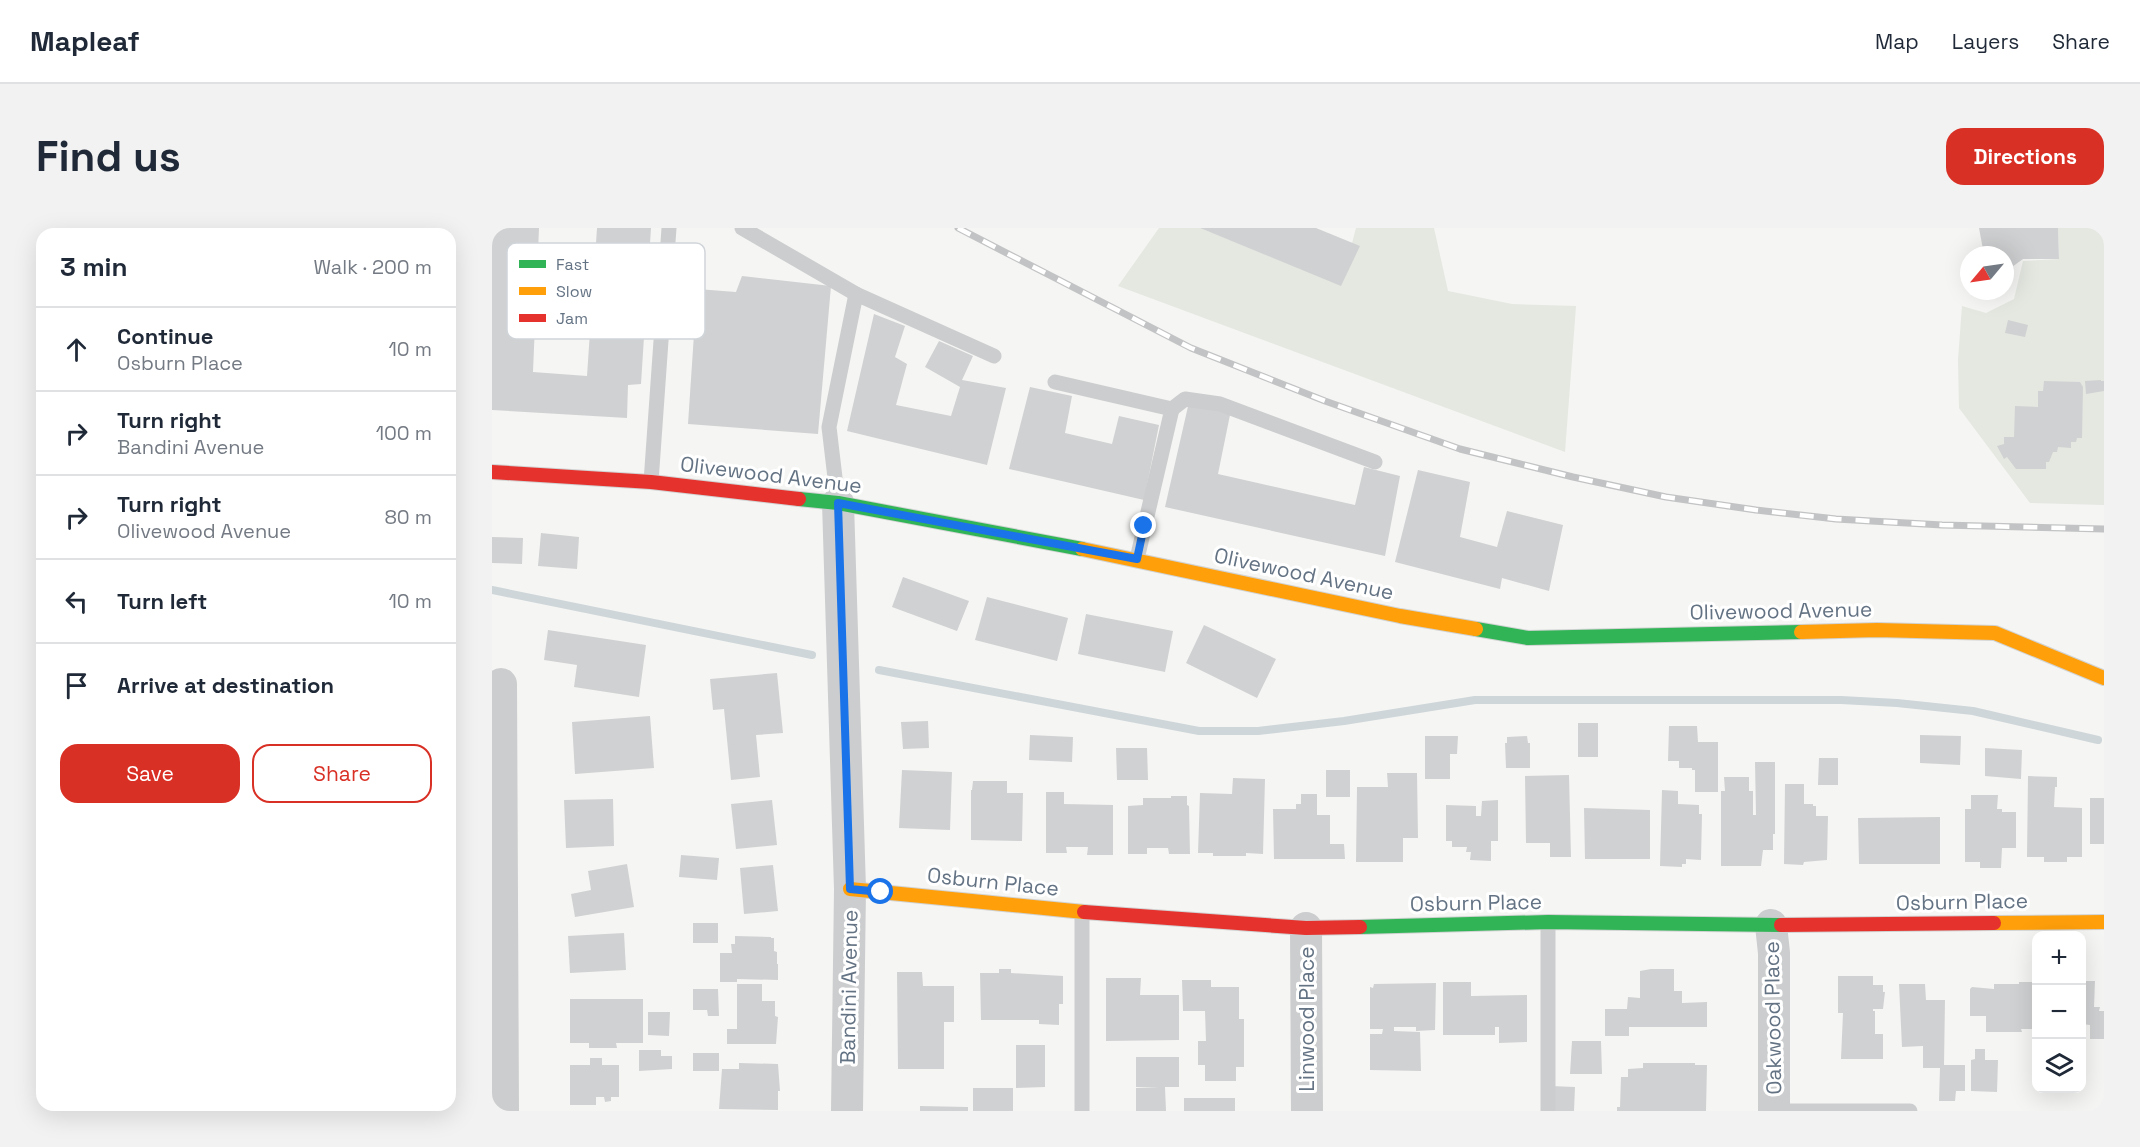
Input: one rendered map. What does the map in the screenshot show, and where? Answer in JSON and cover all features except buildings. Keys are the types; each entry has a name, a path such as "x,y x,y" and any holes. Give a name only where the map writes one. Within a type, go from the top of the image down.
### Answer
{"main road":[{"name":"Olivewood Avenue","path":"492,472 651,482 838,503 1137,559 1400,616 1528,638 1877,630 1995,633 2104,678"},
{"name":"Osburn Place","path":"850,889 1082,912 1306,928 1548,922 1771,925 2104,921"}],"street":[{"name":"Bandini Avenue","path":"838,503 850,889 847,1111"},
{"path":"501,684 503,1111"},
{"name":"Oakwood Place","path":"1771,925 1774,953 1774,1111"},
{"name":"Linwood Place","path":"1306,928 1307,1111"}],"lane":[{"path":"668,243 669,228"},
{"path":"742,228 856,294 994,356"},
{"path":"838,503 829,427 856,294"},
{"path":"651,482 661,339"},
{"path":"1055,382 1172,408"},
{"path":"1137,559 1172,408 1185,399 1220,404 1375,462"},
{"path":"1082,912 1082,1111"},
{"path":"1548,922 1548,1111"},
{"path":"1774,1111 1910,1111"}],"shaded area":[{"path":"1159,228 1200,228 1341,285 1356,228 1434,228 1448,291 1512,304 1576,306 1565,452 1118,286"},
{"path":"2058,228 2104,228 2104,505 2030,503 1959,408 1958,360 1962,306 1986,313 2014,300 2023,261 2059,259"}],"waterway":[{"path":"492,590 812,655"},
{"path":"879,670 1199,731 1258,731 1344,721 1475,700 1841,700 1973,711 2098,740"}],"railway":[{"path":"958,228 1191,348 1325,401 1460,449 1666,497 1756,510 1836,519 1942,525 2104,529"}],"traffic: fast":[{"path":"799,499 838,503 1082,549"},
{"path":"1476,629 1528,638 1801,632"},
{"path":"1360,927 1548,922 1781,925"}],"traffic: slow":[{"path":"1082,549 1400,616 1476,629"},
{"path":"1801,632 1877,630 1995,633 2104,678"},
{"path":"850,889 1084,912"},
{"path":"1994,923 2104,922"}],"traffic: jam":[{"path":"492,472 651,482 799,499"},
{"path":"1084,912 1306,928 1360,927"},
{"path":"1781,925 1994,923"}],"route":[{"path":"881,892 850,889 838,503 1137,559 1144,526"}]}
